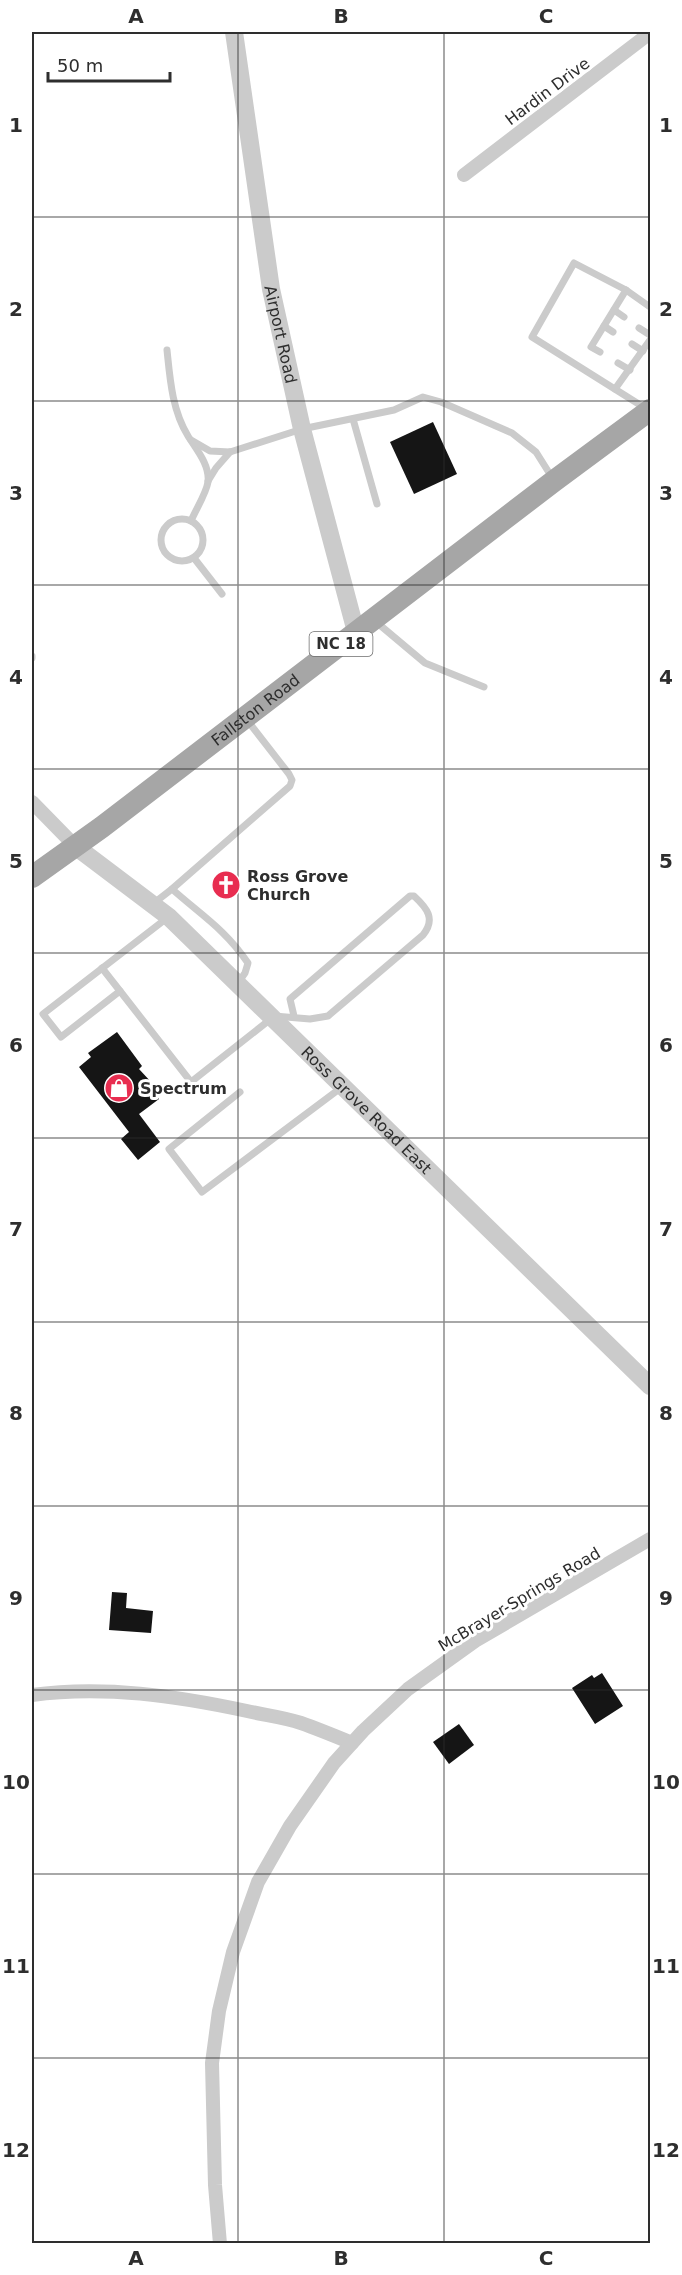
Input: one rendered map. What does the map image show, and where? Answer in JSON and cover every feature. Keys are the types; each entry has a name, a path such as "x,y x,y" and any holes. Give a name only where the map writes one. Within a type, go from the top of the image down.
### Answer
{"main road":[{"name":"Fallston Road","path":"32,878 554,481 650,411"}],"street":[{"name":"Airport Road","path":"234,32 271,290 302,429 365,626"},
{"name":"Hardin Drive","path":"464,175 651,33"},
{"path":"32,802 75,846"},
{"name":"Ross Grove Road East","path":"75,846 169,916 651,1386"},
{"name":"McBrayer-Springs Road","path":"220,2244 214,2185 212,2063 219,2011 233,1952 258,1882 284,1835 334,1763 408,1689 475,1641 651,1539"},
{"path":"32,1695 50,1692 95,1692 152,1695 200,1701 298,1722 352,1743"}],"lane":[{"path":"650,411 532,337 574,263 626,290 651,307"},
{"path":"600,352 591,347 626,290"},
{"path":"614,310 624,317"},
{"path":"604,326 613,332"},
{"path":"639,328 651,335"},
{"path":"615,389 651,340"},
{"path":"632,344 643,351"},
{"path":"167,350 177,410 205,463 208,482"},
{"path":"618,363 630,370"},
{"path":"191,440 210,451 230,452 302,429 394,410 423,398 441,402 512,433 536,452 554,481"},
{"path":"353,419 377,504"},
{"path":"191,521 208,482 216,468 230,452"},
{"path":"184,519 191,521 201,530 203,537 200,551 194,558 173,560 165,553 160,539 164,528 170,522 184,519"},
{"path":"194,558 222,594"},
{"path":"365,626 425,663 484,687"},
{"path":"153,904 290,786 292,780 289,774 245,718"},
{"path":"172,889 200,910 234,943 248,963 238,983"},
{"path":"102,968 190,1082 272,1016 310,1019 328,1016 375,978 429,928 431,917 425,906 414,896 410,896 290,999 294,1016"},
{"path":"120,991 61,1037 44,1014 169,916"},
{"path":"240,1092 169,1149 202,1192 345,1086"}],"building":[{"path":"433,422 457,474 414,494 390,442"},
{"path":"117,1032 142,1066 139,1069 152,1083 149,1084 159,1099 139,1114 160,1142 138,1160 121,1139 129,1132 79,1067 91,1057 88,1053"},
{"path":"112,1592 127,1593 126,1608 153,1611 151,1633 109,1630"},
{"path":"602,1673 623,1706 595,1724 572,1688 592,1675 594,1678"},
{"path":"459,1724 474,1745 449,1764 433,1742"}],"place":[{"name":"Ross Grove Church","path":"226,885"},
{"name":"Spectrum","path":"119,1088"}]}
